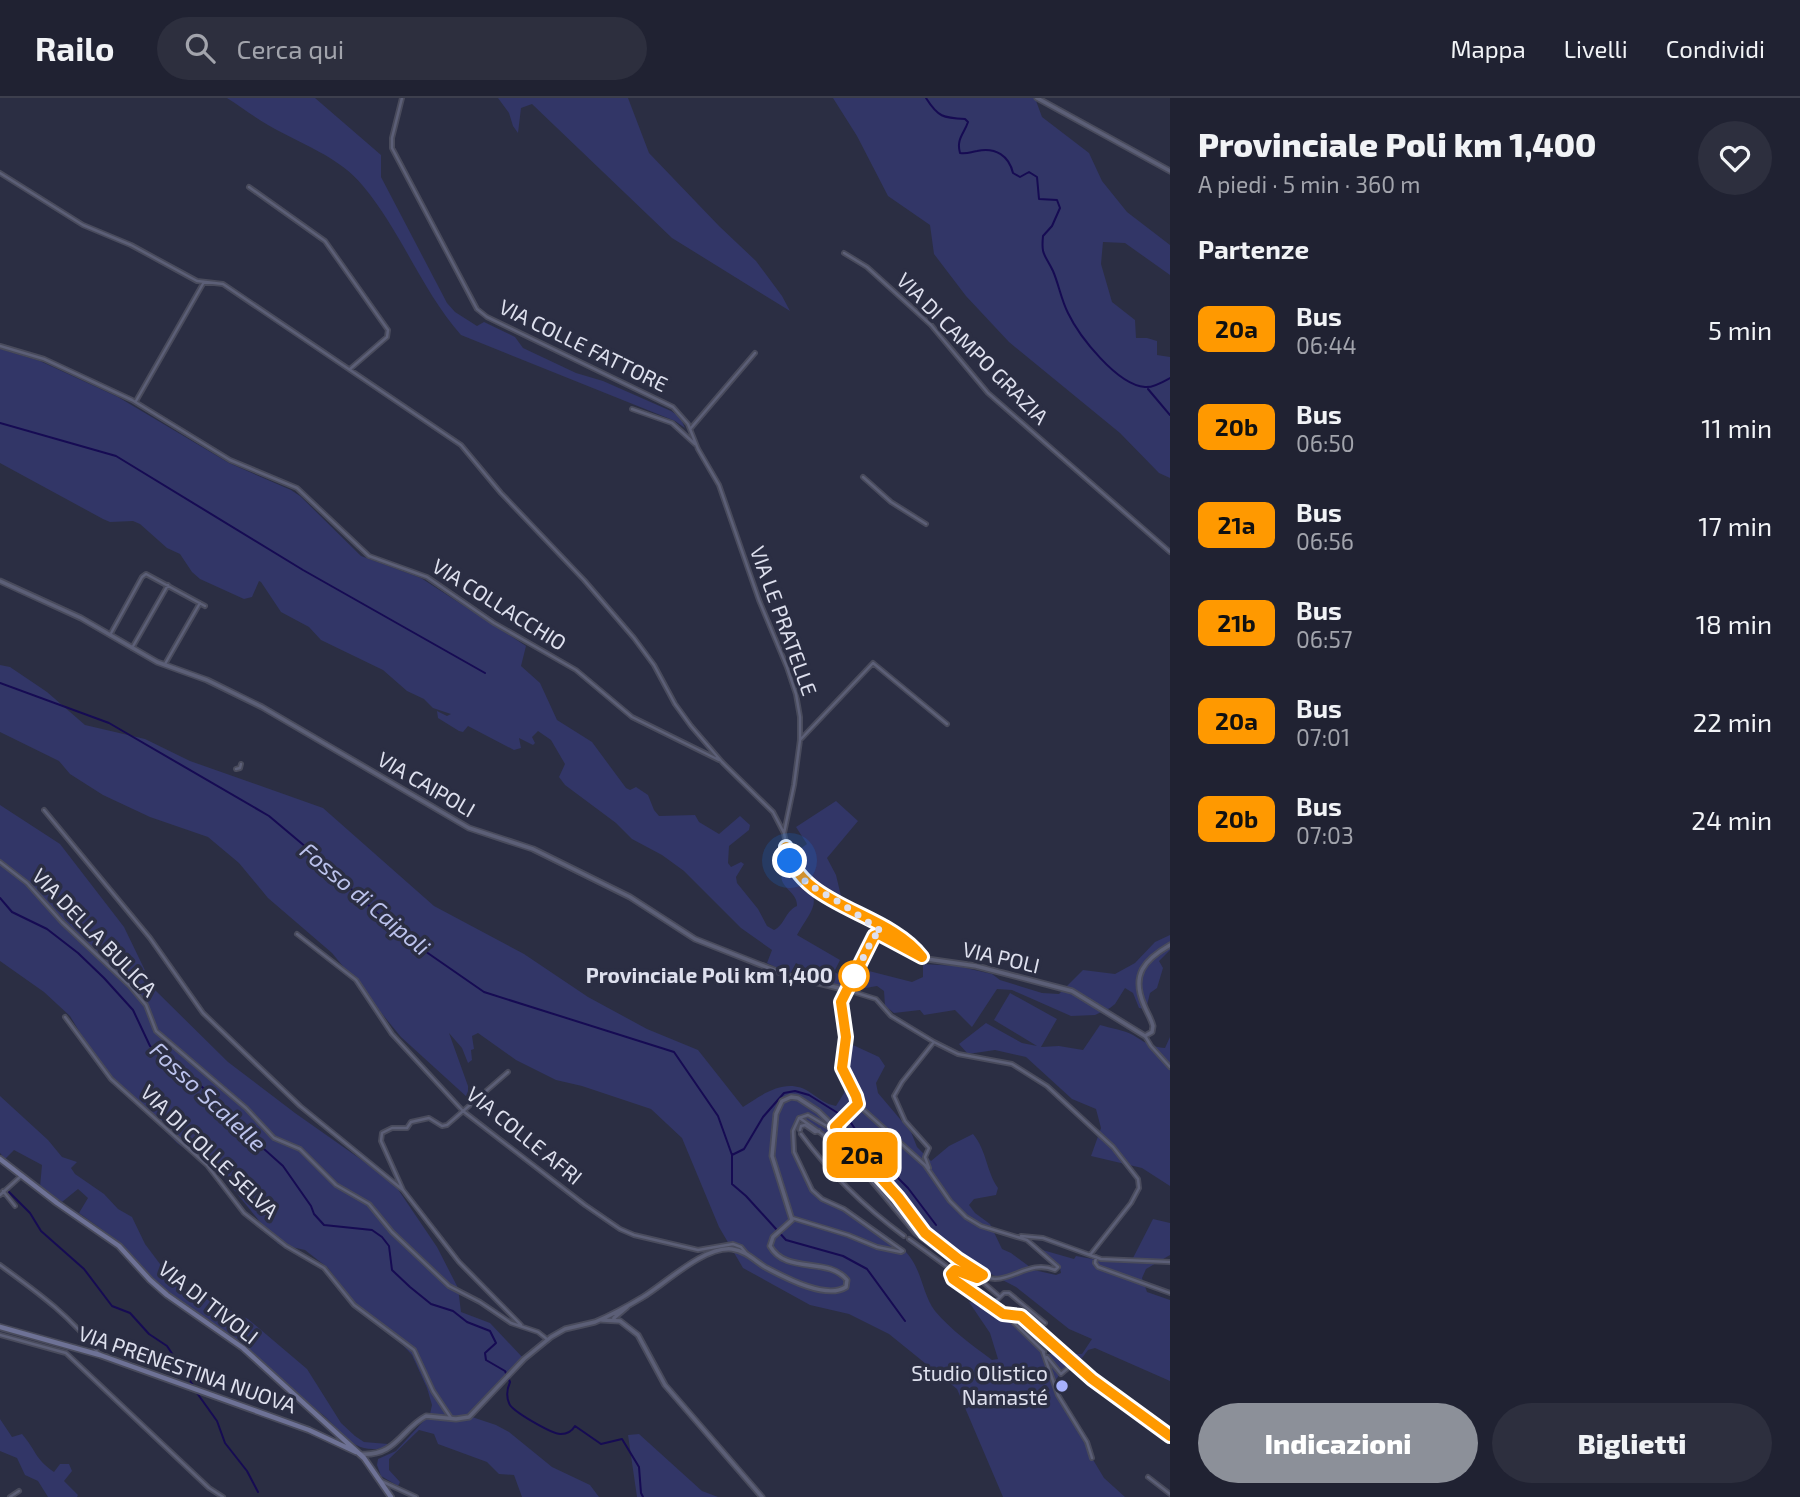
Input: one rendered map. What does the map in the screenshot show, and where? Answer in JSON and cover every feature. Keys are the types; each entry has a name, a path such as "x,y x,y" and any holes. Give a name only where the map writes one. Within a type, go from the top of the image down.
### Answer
{"main road":[{"name":"VIA DI TIVOLI","path":"0,1159 116,1244 161,1291 243,1348 360,1454 391,1497"},
{"name":"VIA PRENESTINA NUOVA","path":"0,1327 100,1355 309,1430 360,1454"}],"street":[{"name":"VIA COLLE FATTORE","path":"402,98 392,148 478,310 673,407 691,428"},
{"path":"1037,98 1170,171"},
{"path":"0,173 79,223 131,245 190,277 227,287 454,439 634,638 654,665 681,713 722,762 771,810 784,833 789,858 796,872 816,890 886,926 910,943 922,957"},
{"path":"249,187 325,242 388,330 387,337 350,369"},
{"name":"VIA DI CAMPO GRAZIA","path":"844,253 867,267 928,322 988,393 1170,552"},
{"path":"136,402 204,282"},
{"name":"VIA COLLACCHIO","path":"0,346 47,360 136,402 232,461 299,490 367,555 425,576 494,623 576,670 632,717 722,762"},
{"path":"691,428 755,353"},
{"path":"632,409 672,423 697,447"},
{"name":"VIA LE PRATELLE","path":"691,428 697,447 719,485 799,705 800,740 784,833"},
{"path":"863,477 887,499 926,524"},
{"path":"110,635 146,574 205,606"},
{"name":"VIA CAIPOLI","path":"0,582 72,614 165,665 204,678 262,707 471,830 537,850 632,898 694,939 785,974 847,990"},
{"path":"132,648 168,585"},
{"path":"165,665 200,603"},
{"path":"800,740 873,663 947,724"},
{"path":"236,769 240,768 241,764"},
{"path":"44,810 147,934 201,1011 300,1105 403,1191 459,1262 524,1328"},
{"name":"VIA DELLA BULICA","path":"0,862 27,883 59,919 130,986 146,1005 155,1030 244,1105 274,1139 298,1148 340,1188 369,1205 392,1232 449,1286 548,1339"},
{"path":"835,1127 856,1106 856,1096 842,1066 846,1037 841,1004 873,937 881,935 880,930 846,906"},
{"name":"VIA COLLE AFRI","path":"297,934 355,978 392,1034 463,1111 623,1231 698,1250 725,1244 735,1245 746,1253"},
{"name":"VIA POLI","path":"881,935 922,957 976,966 1072,991 1145,1036"},
{"path":"1170,945 1149,961 1139,976 1140,992 1153,1026 1152,1032 1145,1036 1170,1067"},
{"path":"847,990 876,999 892,1017 958,1054 1010,1063 1050,1088 1111,1145 1137,1178 1139,1186 1131,1203 1090,1255"},
{"name":"VIA DI COLLE SELVA","path":"65,1017 109,1077 210,1169 244,1213 286,1246 325,1269 356,1307 412,1348 433,1391 451,1418"},
{"path":"932,1175 925,1157 929,1148 905,1121 894,1096 934,1042"},
{"path":"403,1191 381,1141 382,1133 392,1128 407,1128 411,1122 425,1119 446,1126 508,1072"},
{"path":"791,1220 772,1153 779,1104 788,1098 800,1098 845,1136 898,1197 922,1230 958,1259 981,1272 979,1277"},
{"path":"856,1106 922,1162 951,1203 970,1220 1018,1236 1032,1244 1058,1268 1054,1270 1042,1265 993,1279 967,1276 953,1271 909,1239"},
{"path":"791,1220 901,1252 902,1248 844,1209 818,1196 812,1190 794,1153 793,1131 799,1118 808,1115 845,1136"},
{"path":"799,1118 819,1131 874,1183 916,1234 979,1277 1000,1297"},
{"path":"819,1131 815,1132 805,1125 801,1126 800,1132 857,1197 904,1236"},
{"path":"15,1206 2,1193 21,1176"},
{"path":"612,1316 711,1253 726,1249 746,1253 773,1270 816,1289 834,1291 847,1286 846,1278 837,1272 779,1257 770,1246 773,1237 791,1220"},
{"path":"1018,1236 1038,1236 1096,1257 1170,1262"},
{"path":"1096,1257 1097,1267 1170,1293"},
{"path":"0,1265 56,1307 81,1331 100,1355"},
{"path":"953,1271 953,1279 1006,1315 1043,1352 1060,1374 1074,1363"},
{"path":"991,1307 1008,1293 1045,1322"},
{"path":"360,1454 391,1447 426,1416 469,1417 548,1339 565,1329 622,1312 633,1302"},
{"path":"1024,1318 1031,1311"},
{"path":"622,1312 624,1323"},
{"path":"1006,1315 1024,1318 1064,1355 1170,1436"},
{"path":"612,1316 642,1339 665,1385 762,1497"},
{"path":"0,1335 66,1353 209,1488 223,1497"},
{"path":"1043,1352 1058,1395 1087,1442 1092,1458"},
{"path":"1148,1477 1170,1494"},
{"path":"380,1480 416,1497"},
{"path":"10,1497 19,1491"}],"shaded area":[{"path":"227,98 315,98 381,155 381,177 447,303 455,312 477,326 484,322 515,337 523,348 576,373 603,381 671,411 680,417 685,428 675,421 461,335 447,318 389,222 363,186 343,166 268,125"},
{"path":"498,98 628,98 649,153 756,261 790,311 672,238 532,104 521,108 518,133 509,113"},
{"path":"833,98 1035,98 1042,117 1089,153 1102,181 1127,212 1170,245 1170,275 1125,243 1103,242 1101,264 1112,302 1135,320 1136,338 1157,341 1157,355 1170,357 1170,478 1159,473 1120,433 1009,342 966,296 934,254 930,225 888,196 857,136"},
{"path":"0,349 40,361 118,397 229,463 291,490 361,556 421,578 526,646 521,666 540,683 557,720 592,742 626,788 630,790 636,787 648,795 659,816 695,815 699,822 719,834 740,816 750,825 749,830 729,846 728,863 731,867 741,862 744,864 736,877 737,883 758,909 767,926 774,930 797,906 794,897 782,882 782,871 792,874 808,888 813,894 813,907 797,935 840,960 834,972 847,978 843,986 816,979 816,970 808,966 807,969 796,963 790,974 767,963 772,950 741,928 684,871 632,839 616,823 565,785 559,777 565,764 551,740 538,731 532,737 535,743 533,745 519,738 521,748 514,750 468,726 463,732 459,731 438,718 437,711 447,716 451,714 433,708 424,699 407,691 383,670 321,640 309,627 281,612 261,582 259,581 252,597 244,599 200,579 180,554 167,548 140,524 103,519 0,463"},
{"path":"0,665 10,667 47,692 85,725 145,739 190,761 323,808 434,906 524,954 588,997 647,1029 698,1050 743,1107 776,1089 793,1086 836,1106 844,1093 848,1051 853,1045 879,1057 885,1066 876,1083 878,1093 911,1132 917,1147 931,1161 949,1146 973,1134 998,1188 996,1195 974,1199 969,1205 990,1224 1002,1249 1034,1270 1056,1275 1061,1273 1060,1268 1039,1249 1074,1259 1076,1256 1109,1262 1133,1258 1153,1219 1170,1223 1170,1255 1146,1269 1142,1278 1147,1292 1170,1300 1170,1381 1095,1348 1088,1350 1082,1358 1069,1363 1053,1383 1057,1396 1084,1436 1092,1458 1104,1478 1125,1497 1003,1497 957,1389 889,1334 849,1314 810,1305 743,1268 719,1227 682,1138 651,1109 556,1080 516,1060 478,1033 472,1036 474,1049 471,1050 472,1060 468,1063 462,1048 449,1033 468,1086 468,1098 401,1037 332,953 268,898 239,863 208,837 150,817 103,795 70,774 59,761 0,732","holes":["803,1118 859,1164 903,1213 917,1220 960,1258 1016,1287 1069,1329 1092,1339 1082,1354 1043,1354 1001,1315 969,1302 990,1333 998,1359 992,1360 955,1331 930,1304 915,1265 904,1250 866,1222 820,1198 811,1189 796,1160 794,1139 799,1119"]},
{"path":"836,801 858,821 827,858 836,875 841,896 836,899 799,868 793,854 807,844 796,827"},
{"path":"0,805 60,844 124,927 154,989 228,1062 393,1182 437,1247 458,1288 461,1312 490,1323 524,1359 469,1416 509,1432 552,1467 590,1485 599,1497 522,1497 514,1475 499,1474 487,1462 438,1444 434,1434 419,1430 389,1459 389,1470 400,1482 398,1486 381,1476 378,1459 396,1451 430,1414 432,1405 427,1388 412,1355 400,1342 360,1311 328,1268 305,1250 278,1244 225,1179 177,1143 97,1061 70,1016 44,992 0,961"},
{"path":"1170,935 1170,950 1159,961 1163,968 1157,988 1150,993 1146,1009 1139,1008 1133,993 1125,988 1110,1008 1095,1015 1071,1016 1012,990 997,989 972,1027 955,1010 924,1015 920,1010 894,1013 885,1006 884,991 877,986 860,989 855,985 859,977 869,971 912,982 923,977 923,964 957,966 992,974 1000,980 1042,993 1059,994 1083,970 1115,974 1135,963 1155,942"},
{"path":"1010,993 1057,1019 1041,1047 1059,1046 1083,1050 1100,1025 1165,1048 1170,1037 1170,1186 1142,1168 1091,1156 1101,1128 1096,1109 1072,1099 1026,1057 995,1050 968,1054 959,1044 986,1023 1022,1043 1037,1046 994,1020"},
{"path":"0,1096 48,1140 62,1157 77,1162 71,1168 75,1174 132,1217 145,1244 172,1280 248,1319 307,1369 341,1423 355,1436 364,1442 391,1446 377,1449 356,1445 240,1341 175,1298 159,1285 118,1241 79,1213 88,1198 78,1189 62,1202 40,1187 42,1165 14,1150 5,1159 0,1153"},
{"path":"0,1419 12,1437 22,1434 39,1458 54,1472 60,1464 69,1464 72,1471 64,1481 77,1497 48,1497 38,1481 25,1475 17,1458 0,1451"},
{"path":"639,1434 702,1491 718,1497 637,1497 628,1435"}],"waterway":[{"path":"926,98 942,115 965,119 968,122 960,140 960,153 990,150 1001,154 1013,173 1020,177 1029,172 1037,177 1039,199 1057,200 1060,208 1052,226 1043,236 1043,251 1068,313 1100,358 1134,384 1151,387 1170,378"},
{"path":"1148,389 1170,415"},
{"path":"0,423 116,456 303,570 485,673"},
{"name":"Fosso di Caipoli","path":"0,683 109,723 269,816 313,853 396,931 484,992 674,1052 718,1116 732,1155 744,1149 763,1117 784,1093 795,1091 809,1095 849,1120 868,1148 908,1188 936,1225"},
{"name":"Fosso Scalelle","path":"0,898 12,912 47,929 104,978 133,1010 150,1046 221,1102 235,1123 283,1166 324,1225 372,1230 389,1246 392,1270 410,1287 431,1304 453,1311 467,1322 490,1331 496,1343 485,1353 486,1360 505,1371 510,1382 507,1395 512,1407 550,1431 568,1433 575,1426 601,1444 622,1439 639,1467 643,1497"},
{"name":"Fosso di Caipoli","path":"732,1155 732,1184 786,1240 843,1256 867,1269 905,1321"},
{"path":"8,1191 30,1213 41,1231 84,1269 112,1306 130,1313 149,1334 167,1346 193,1385"},
{"path":"197,1393 217,1421 225,1443 247,1471 258,1492"}],"bus line":[{"name":"20a","path":"786,847 793,868 807,883 886,926 910,943 922,957 879,934 874,936 868,945 841,1004 846,1037 842,1068 858,1104 835,1127 898,1197 925,1233 983,1275 977,1278 955,1270 951,1274 953,1279 1003,1314 1021,1316 1092,1379 1170,1436"}],"place":[{"name":"Provinciale Poli km 1,400","path":"854,976"},
{"name":"Studio Olistico Namasté","path":"1062,1386"}],"route":[{"path":"790,861 796,872 811,886 846,906 881,931 882,934 874,936 868,945 850,984 854,976"}]}
